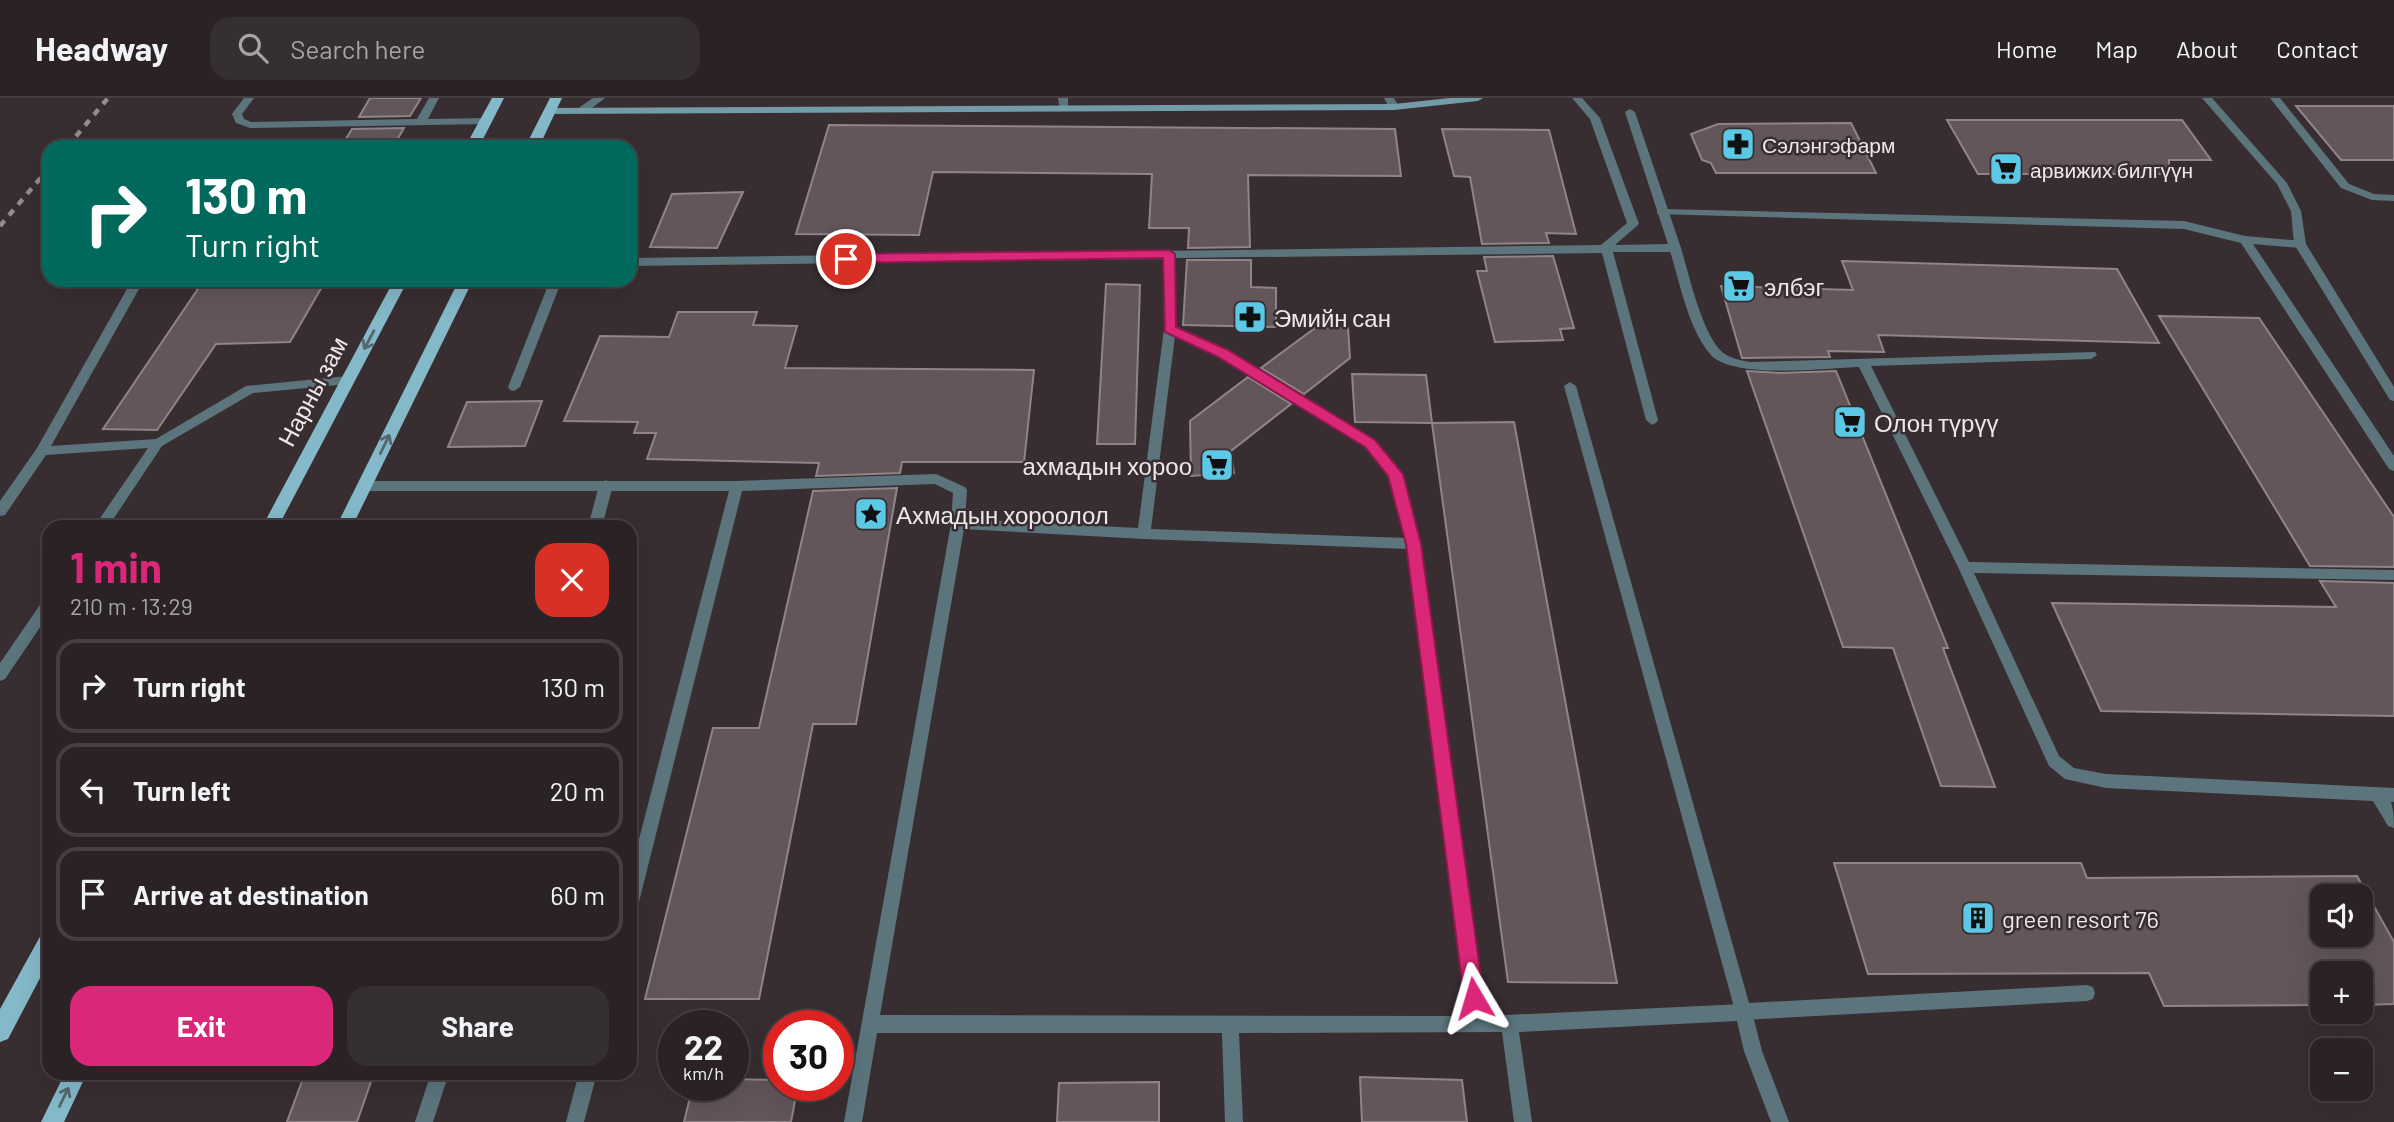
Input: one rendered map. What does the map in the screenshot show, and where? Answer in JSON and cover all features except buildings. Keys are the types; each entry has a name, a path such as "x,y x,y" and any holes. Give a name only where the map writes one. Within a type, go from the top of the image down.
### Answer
{"main road":[{"path":"476,140 498,98"},
{"path":"535,140 553,104"},
{"name":"Нарны зам","path":"274,520 397,287"},
{"path":"347,520 463,287"},
{"path":"0,1031 7,1005 42,951"},
{"path":"52,1122 73,1080"}],"street":[{"path":"248,98 237,114 240,121 250,125 486,121"},
{"path":"421,122 434,98"},
{"path":"584,109 600,98"},
{"path":"553,104 584,109 1064,103 1391,103 1478,98"},
{"path":"1577,98 1595,118 1633,224 1606,247"},
{"path":"2207,98 2282,183 2296,211 2300,244 2394,397"},
{"path":"2275,98 2345,186 2372,197 2394,198"},
{"path":"1630,112 1661,212 1706,338 1716,353 1731,363 1750,366 2091,355"},
{"path":"1661,212 2183,225 2245,240 2300,244"},
{"path":"2245,240 2394,466"},
{"path":"1606,247 1652,420"},
{"path":"637,262 1675,248"},
{"path":"1144,534 1170,329 1169,254"},
{"path":"0,511 42,452 134,287"},
{"path":"514,387 553,287"},
{"path":"1170,329 1223,353 1370,444 1395,474 1414,544 1477,1025"},
{"path":"1863,362 1965,567 2054,761 2070,774 2106,781 2386,796 2394,821"},
{"path":"106,520 158,443 250,389 348,380"},
{"path":"1570,386 1753,1051 1780,1122"},
{"path":"42,452 158,443"},
{"path":"364,486 737,486 936,479 960,490 958,524 853,1122"},
{"path":"597,520 606,485"},
{"path":"637,879 737,486"},
{"path":"958,524 1414,544"},
{"path":"1965,567 2394,575"},
{"path":"0,675 42,613"},
{"path":"871,1024 1477,1025 2087,993"},
{"path":"1230,1023 1234,1122"},
{"path":"1509,1023 1523,1122"},
{"path":"424,1122 438,1080"},
{"path":"575,1122 586,1080"}],"railway":[{"path":"73,140 108,98"},
{"path":"0,226 42,176"}],"place":[{"name":"Сэлэнгэфарм","path":"1738,144"},
{"name":"арвижих билгүүн","path":"2006,169"},
{"name":"элбэг","path":"1739,286"},
{"name":"Эмийн сан","path":"1250,317"},
{"name":"Олон түрүү","path":"1850,422"},
{"name":"ахмадын хороо","path":"1217,465"},
{"name":"Ахмадын хороолол","path":"871,514"},
{"name":"green resort 76","path":"1978,918"}],"route":[{"path":"846,259 1169,254 1170,329 1223,353 1370,444 1395,474 1414,544 1474,998"}]}
